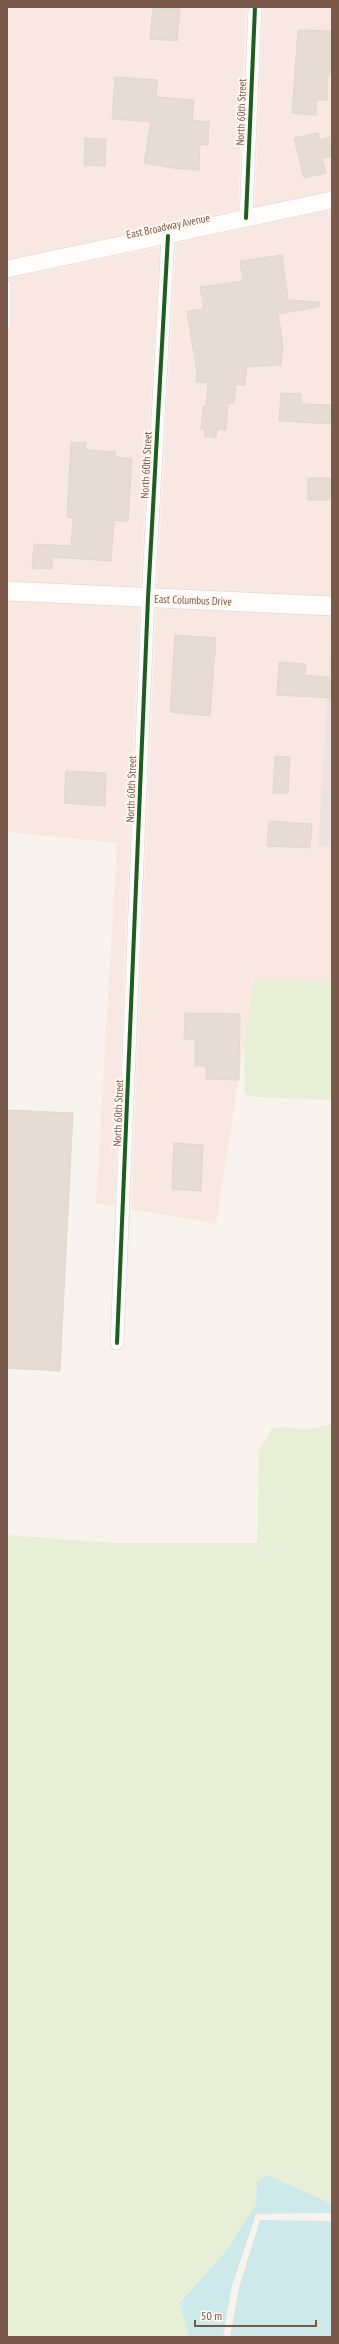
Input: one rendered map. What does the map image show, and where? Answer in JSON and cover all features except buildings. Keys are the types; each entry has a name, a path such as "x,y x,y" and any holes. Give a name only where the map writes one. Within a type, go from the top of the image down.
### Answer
{"main road":[{"name":"East Columbus Drive","path":"7,591 332,606"}],"street":[{"name":"North 60th Street","path":"246,218 255,7"},
{"name":"East Broadway Avenue","path":"7,269 332,200"},
{"name":"North 60th Street","path":"117,1343 148,598 168,236"}],"lane":[{"path":"7,285 7,325"}],"shaded area":[{"path":"7,7 246,7 238,210 7,260"},
{"path":"263,7 332,7 332,191 255,207"},
{"path":"332,210 332,596 157,589 176,243"},
{"path":"160,247 140,588 7,581 7,279"},
{"path":"7,600 139,607 115,1206 96,1203 117,843 7,832"},
{"path":"156,608 332,615 318,846 332,847 332,981 254,980 216,1224 131,1209"},
{"path":"332,615 332,847 318,846"}],"green space":[{"path":"254,980 332,981 332,1100 255,1097 245,1094 244,1043"},
{"path":"332,1424 332,2204 268,2175 257,2181 256,2204 226,2251 179,2302 190,2337 7,2337 7,1535 115,1543 257,1543 259,1449 272,1428 286,1427 305,1430"}],"water":[{"path":"268,2175 332,2204 332,2213 256,2214 232,2286 223,2337 190,2337 179,2303 226,2251 256,2204 257,2181"},
{"path":"260,2220 332,2221 332,2337 230,2337 239,2288"}],"cycle path":[{"path":"246,218 255,7"},
{"path":"117,1343 148,598 168,236"}]}
